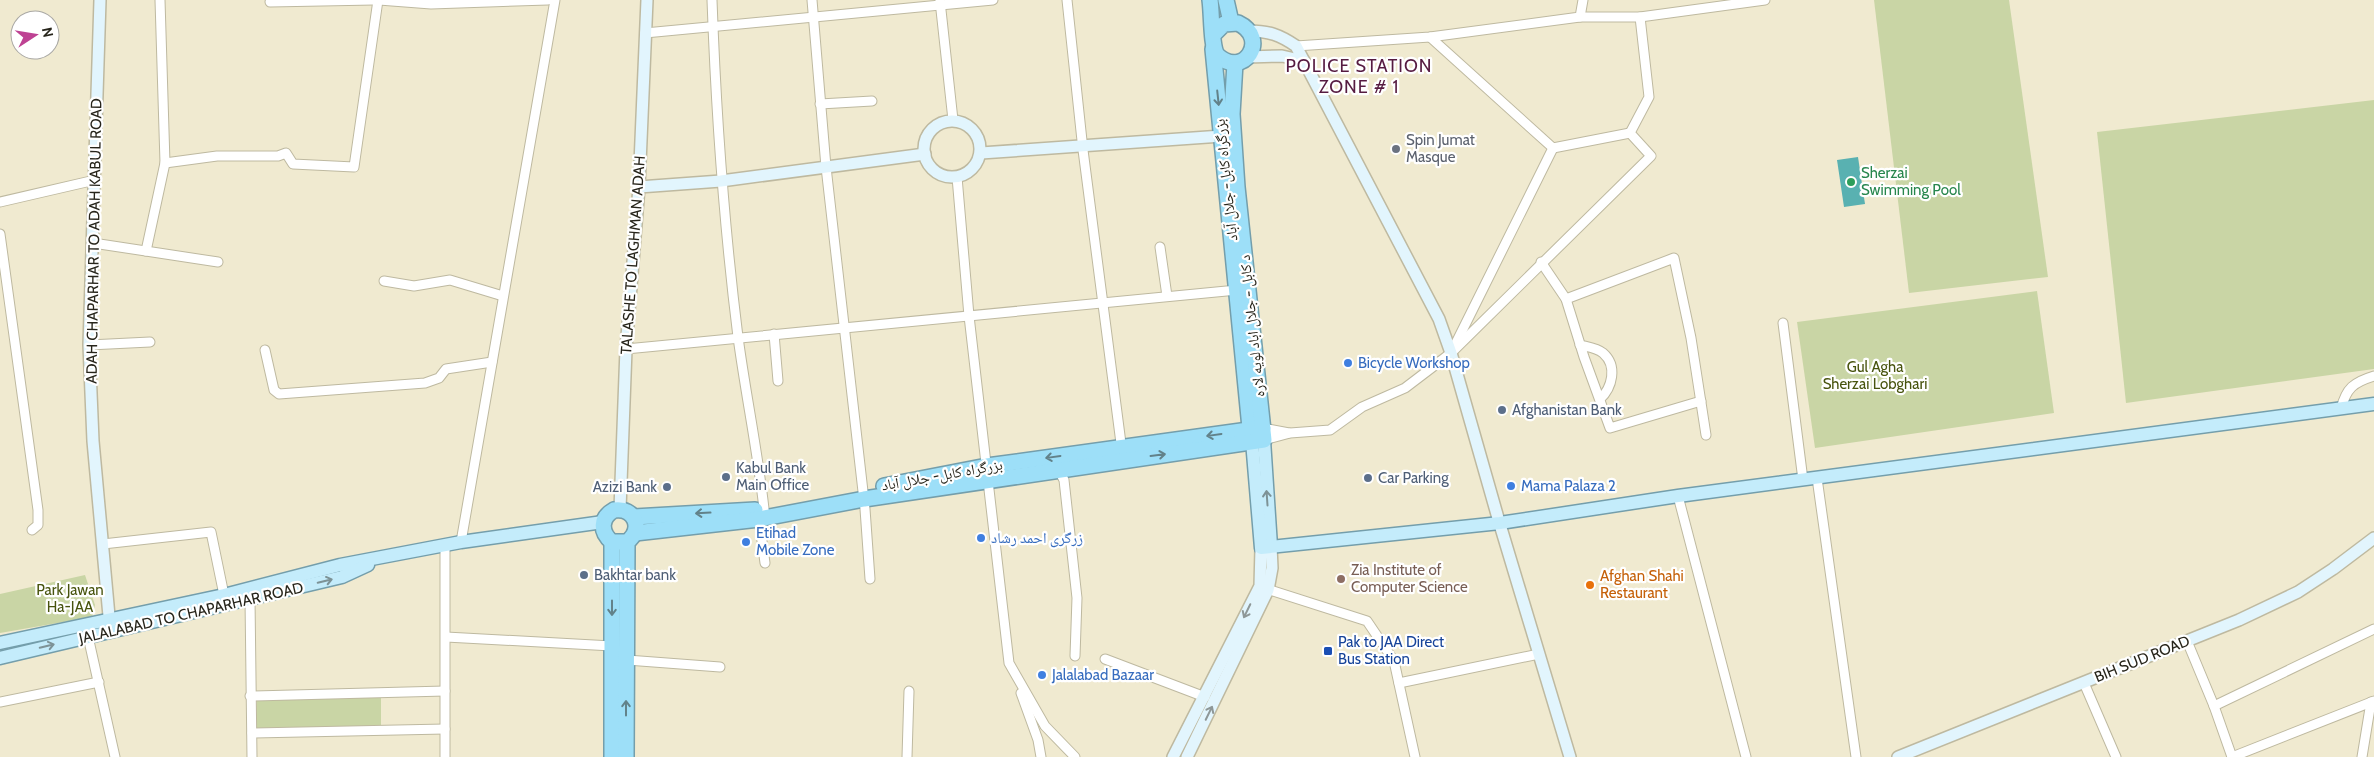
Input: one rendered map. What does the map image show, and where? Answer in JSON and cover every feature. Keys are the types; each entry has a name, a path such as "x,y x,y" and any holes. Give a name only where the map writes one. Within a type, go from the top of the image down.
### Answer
{"highway":[{"name":"بزرگراه کابل- جلال آباد","path":"625,539 762,515 863,494 987,473 1257,435 1237,290 1210,0"},
{"path":"1226,0 1230,22"},
{"path":"1230,22 1238,23 1249,31 1253,44 1241,60 1222,60 1214,42 1224,24 1230,22"},
{"name":"د کابل - جلال اباد لویه لاره","path":"1241,60 1232,80 1232,114 1257,435"},
{"name":"بزرگراه کابل- جلال آباد","path":"987,473 1058,469 1122,453"},
{"path":"612,757 612,646 625,539 634,517 629,512 620,509 609,513 603,522 604,533 625,539"},
{"name":"بزرگراه کابل- جلال آباد","path":"634,517 762,515"},
{"path":"625,539 626,757"}],"main road":[{"name":"ADAH CHAPARHAR TO ADAH KABUL ROAD","path":"100,0 89,345 93,441 110,625"},
{"name":"TALASHE TO LAGHMAN ADAH","path":"620,509 626,349 639,187 647,0"},
{"path":"1249,31 1266,31 1281,35 1296,46 1439,320 1451,353 1570,757"},
{"path":"1241,60 1282,56 1304,61"},
{"path":"953,120 963,122 972,128 978,137 981,153 973,169 957,177 946,176 936,172 929,164 925,154 928,134 943,122 953,120"},
{"path":"981,153 1222,136"},
{"path":"639,187 721,181 925,154"},
{"path":"1266,547 1500,524 1678,496 2374,404"},
{"path":"1187,757 1264,588 1266,547 1257,435"},
{"name":"JALALABAD TO CHAPARHAR ROAD","path":"110,625 340,565 461,542 603,522"},
{"name":"BIH SUD ROAD","path":"1898,757 2239,620 2298,592 2374,538"},
{"name":"JALALABAD TO CHAPARHAR ROAD","path":"0,643 87,630 250,599 342,577 379,559"},
{"path":"1173,757 1264,588"},
{"name":"JALALABAD TO CHAPARHAR ROAD","path":"0,658 87,630"}],"street":[{"path":"146,251 165,163 160,0"},
{"path":"165,163 217,156 278,156 286,154 293,164 354,167 377,0"},
{"path":"270,2 548,0"},
{"path":"461,542 555,0"},
{"path":"712,0 713,62 721,181 738,338 762,515 765,563"},
{"path":"812,0 826,167 863,494 870,579"},
{"path":"645,33 813,18 941,3 994,0"},
{"path":"1067,0 1082,146 1122,453"},
{"path":"1580,17 1583,0"},
{"path":"1296,46 1430,37 1580,17 1640,17 1765,0"},
{"path":"941,3 953,120"},
{"path":"1630,133 1649,97 1640,17"},
{"path":"1430,37 1553,148"},
{"path":"820,104 872,101"},
{"path":"1553,148 1630,133"},
{"path":"1257,435 1270,428 1290,433 1330,430 1362,407 1405,388 1451,353 1541,262 1651,156 1630,133"},
{"path":"1451,353 1553,148"},
{"path":"957,177 969,316 1009,663 1030,715 1041,757"},
{"path":"0,202 95,180"},
{"path":"0,234 38,510 38,526 32,530"},
{"path":"93,243 218,262"},
{"path":"1160,247 1167,296"},
{"path":"1566,300 1674,258 1691,338 1706,435"},
{"path":"1541,262 1566,300 1610,428 1701,401"},
{"path":"384,281 414,286 450,280 503,296"},
{"path":"626,349 1237,290"},
{"path":"1783,323 1803,480"},
{"path":"774,334 778,381"},
{"path":"89,345 150,342"},
{"path":"1580,345 1604,353 1610,364 1611,384 1600,399"},
{"path":"265,350 274,390 279,394 425,383 439,378 446,369 492,362"},
{"path":"2341,409 2348,389 2356,382 2374,376"},
{"path":"1058,469 1064,480 1076,580 1075,656"},
{"path":"1817,478 1856,757"},
{"path":"1678,496 1746,757"},
{"path":"102,544 211,532 224,595"},
{"path":"445,545 445,757"},
{"path":"1264,588 1367,621 1394,661 1415,757"},
{"path":"250,599 252,757"},
{"path":"2214,706 2374,629"},
{"path":"87,630 115,757"},
{"path":"446,638 612,646"},
{"path":"2187,641 2214,706 2232,757 2372,701"},
{"path":"1399,683 1539,654"},
{"path":"1105,659 1205,696"},
{"path":"627,660 720,667"},
{"path":"1009,663 1045,726 1075,757"},
{"path":"0,702 98,682"},
{"path":"2084,683 2116,757"},
{"path":"250,696 445,691"},
{"path":"907,757 909,692"},
{"path":"2362,757 2372,701"},
{"path":"252,733 445,730"}],"green space":[{"path":"1874,0 2009,0 2048,277 1909,293"},
{"path":"2374,100 2374,369 2126,403 2097,132"},
{"name":"Gul Agha Sherzai Lobghari","path":"2037,291 2054,413 1815,448 1797,322"},
{"name":"Park Jawan Ha-JAA","path":"85,575 95,605 92,617 0,633 0,594"},
{"path":"381,694 381,726 256,728 257,697"}],"water":[{"name":"Sherzai Swimming Pool","path":"1858,157 1865,204 1844,207 1837,160"}],"place":[{"name":"Spin Jumat Masque","path":"1396,149"},
{"name":"Sherzai Swimming Pool","path":"1851,182"},
{"name":"Bicycle Workshop","path":"1348,363"},
{"name":"Afghanistan Bank","path":"1502,410"},
{"name":"Kabul Bank Main Office","path":"726,477"},
{"name":"Car Parking","path":"1368,478"},
{"name":"Mama Palaza 2","path":"1511,486"},
{"name":"Azizi Bank","path":"667,487"},
{"name":"زرگری احمد رشاد","path":"981,538"},
{"name":"Etihad Mobile Zone","path":"746,542"},
{"name":"Bakhtar bank","path":"584,575"},
{"name":"Zia Institute of Computer Science","path":"1341,579"},
{"name":"Afghan Shahi Restaurant","path":"1590,585"},
{"name":"Pak to JAA Direct Bus Station","path":"1328,651"},
{"name":"Jalalabad Bazaar","path":"1042,675"}],"district":[{"name":"POLICE STATION ZONE # 1","path":"1359,76"}]}
